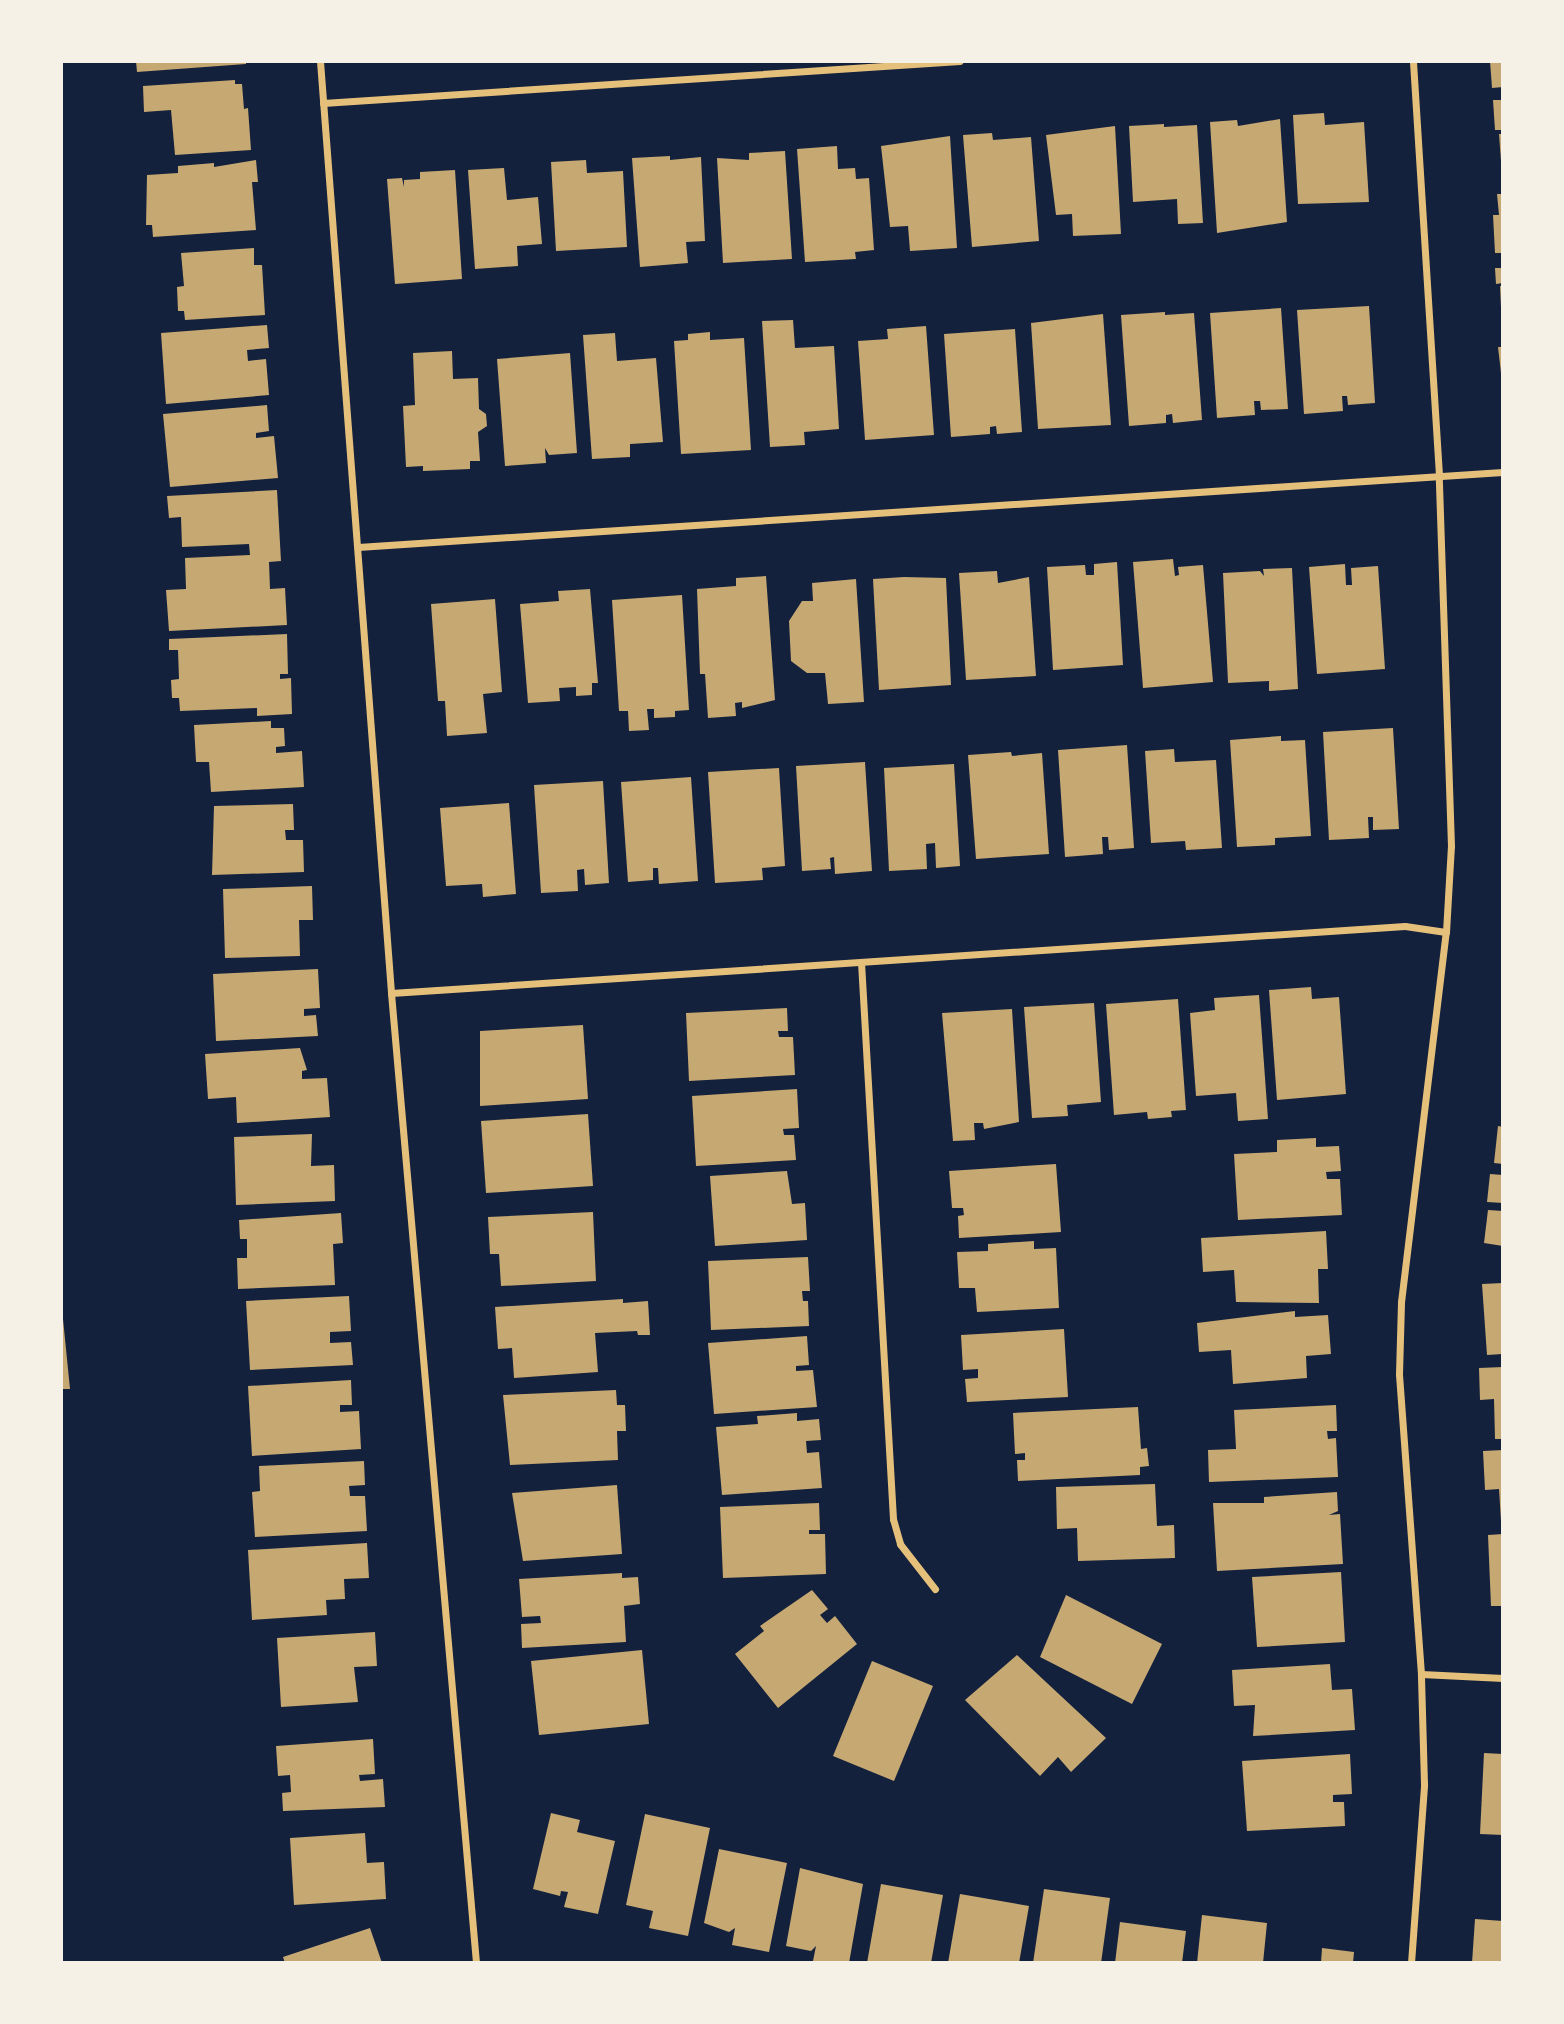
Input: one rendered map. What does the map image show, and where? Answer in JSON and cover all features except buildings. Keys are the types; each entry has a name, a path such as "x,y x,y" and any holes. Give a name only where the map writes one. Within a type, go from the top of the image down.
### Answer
{"street":[{"path":"320,61 391,993 476,1963"},
{"path":"323,103 960,61"},
{"path":"1411,1963 1424,1784 1421,1674 1399,1374 1401,1302 1446,932 1451,846 1439,475 1413,61"},
{"path":"358,547 1503,472"},
{"path":"391,993 1405,926 1446,932"},
{"path":"861,962 893,1519 900,1544 935,1589"},
{"path":"1421,1674 1503,1678"}]}
